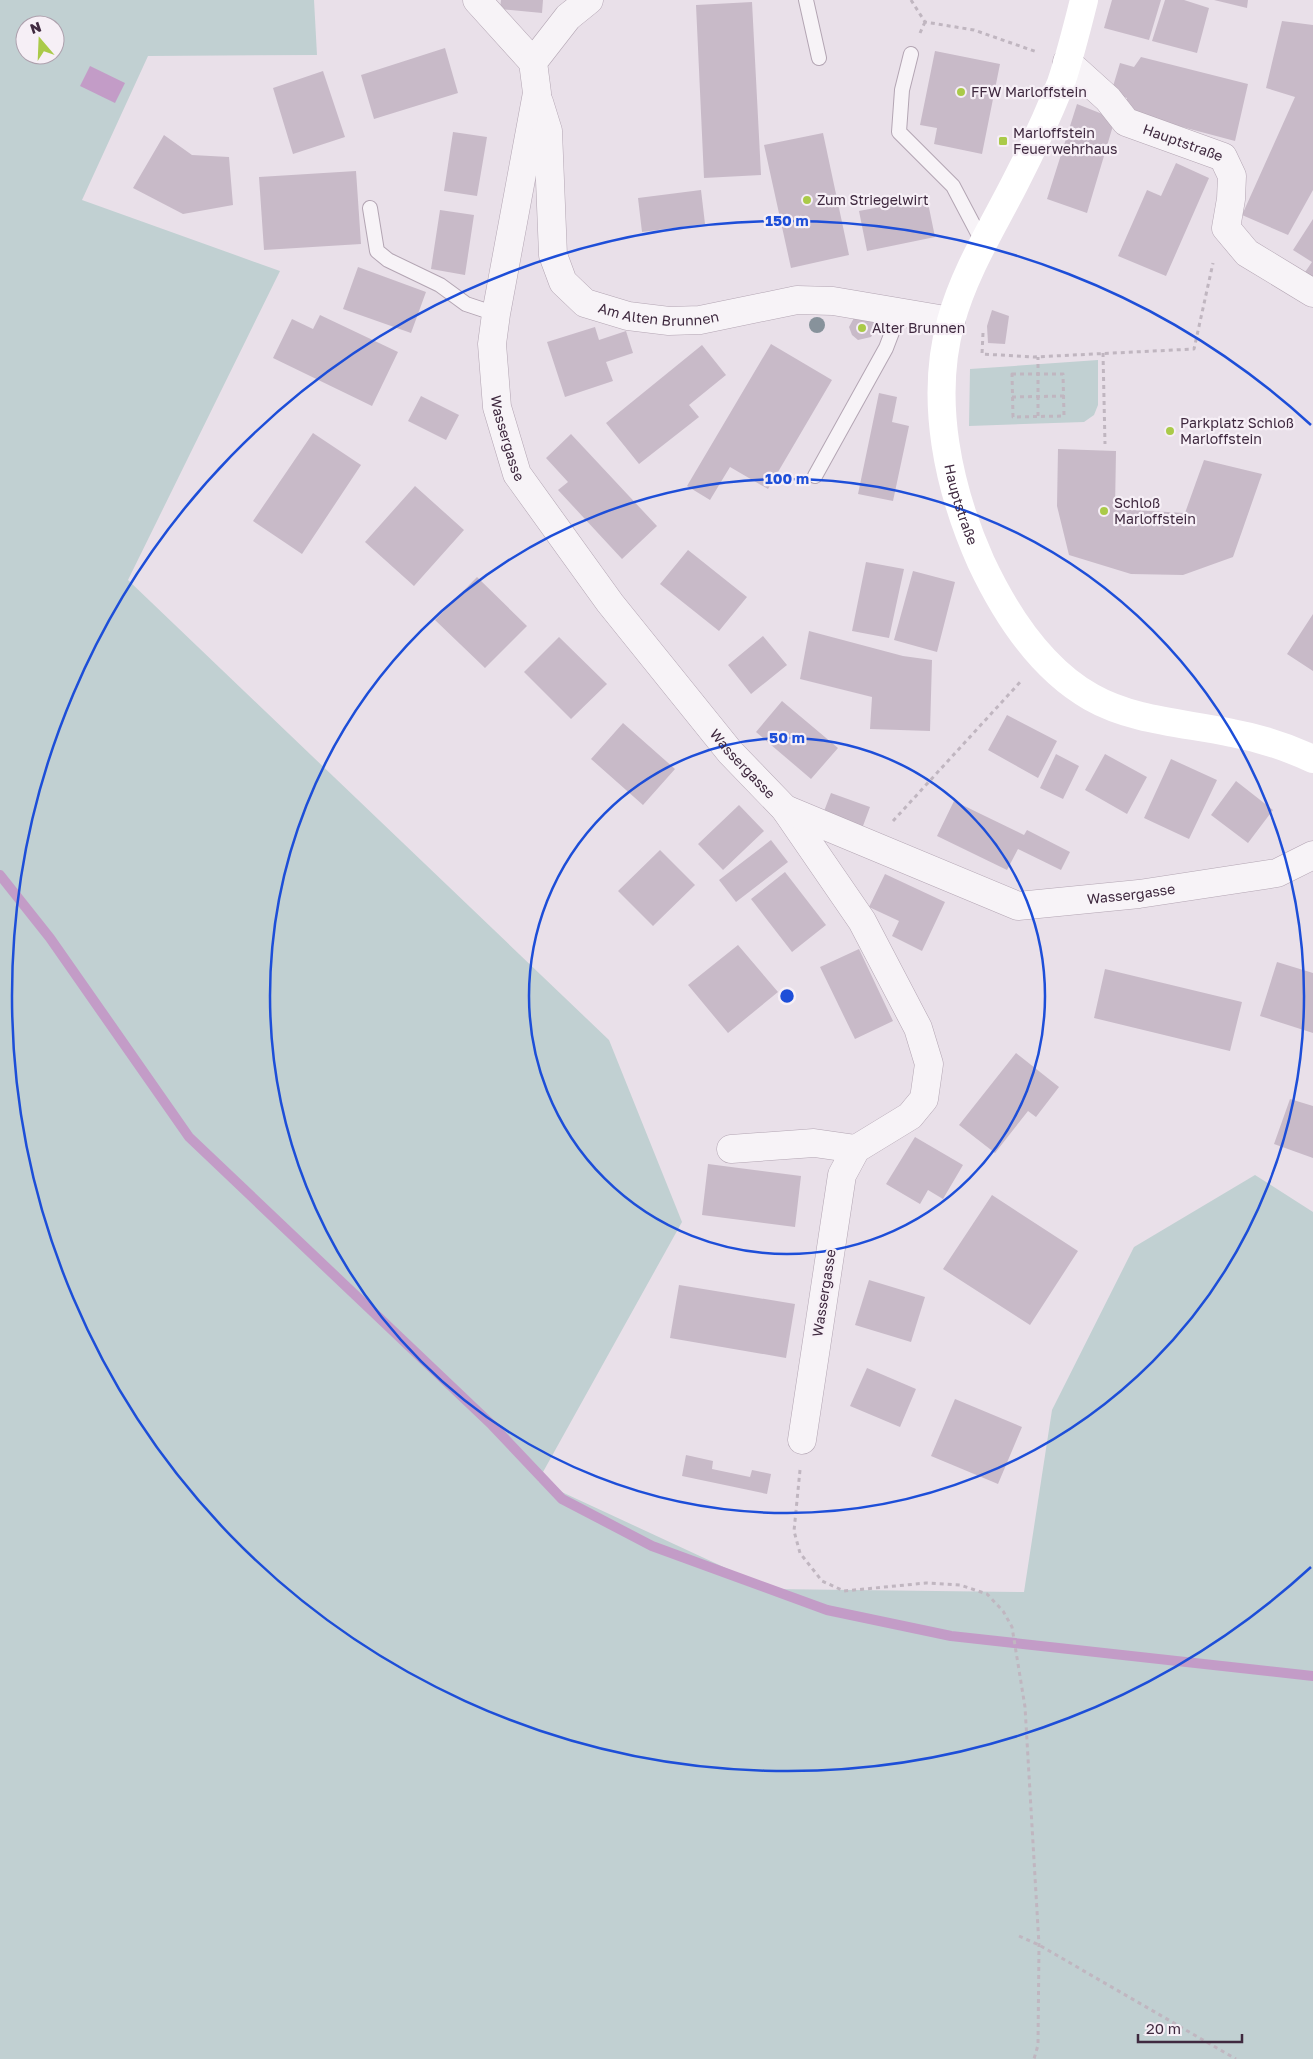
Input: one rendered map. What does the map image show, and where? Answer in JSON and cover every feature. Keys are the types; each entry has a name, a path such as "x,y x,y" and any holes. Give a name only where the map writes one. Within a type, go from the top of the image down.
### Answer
{"main road":[{"name":"Hauptstraße","path":"1084,0 1067,62 1052,105 983,243 969,273 951,321 944,366 942,414 946,447 965,522 988,576 1020,629 1042,657 1072,685 1117,709 1158,720 1265,740 1313,759"}],"street":[{"path":"478,0 533,62 568,17 588,0"},
{"name":"Wassergasse","path":"533,62 537,93 492,344 497,407 517,474 616,611 730,752 785,808 862,921 918,1028 928,1064 924,1099 910,1116 856,1149 842,1175 802,1440"},
{"name":"Hauptstraße","path":"1067,62 1108,99 1126,122 1222,157 1232,176 1231,198 1226,228"},
{"name":"Am Alten Brunnen","path":"537,93 548,131 553,255 563,282 585,303 628,316 669,321 700,320 797,300 834,302 951,321"},
{"path":"1226,228 1248,252 1313,293"},
{"name":"Wassergasse","path":"785,808 1018,906 1139,894 1277,872 1313,855"},
{"path":"731,1149 814,1143 856,1149"}],"lane":[{"path":"806,0 819,58"},
{"path":"911,54 902,90 899,132 953,186 983,243"},
{"path":"370,208 378,251 388,260 440,285 466,304 496,314"},
{"path":"815,476 886,348 899,314"}],"path":[{"path":"911,0 925,22 974,30 1067,62"},
{"path":"982,354 1038,357 1194,349 1215,253 1226,228"},
{"path":"1103,353 1105,444"},
{"path":"1038,357 1038,416"},
{"path":"1012,374 1038,374 1063,374 1064,416 1012,417 1012,374"},
{"path":"1012,397 1064,396"},
{"path":"871,845 1042,657"},
{"path":"802,1440 794,1531 800,1554 822,1581 844,1591 926,1583 960,1585 987,1594 1003,1611 1012,1627 1025,1706 1039,1945 1038,2045 1034,2059"},
{"path":"1019,1936 1039,1945 1236,2059"}],"shaded area":[{"path":"0,0 314,0 317,55 148,56 82,200 280,271 128,580 609,1040 682,1222 538,1481 771,1589 1024,1592 1052,1410 1134,1247 1255,1175 1313,1212 1313,2059 0,2059"},
{"path":"90,66 125,83 115,103 80,86"},
{"path":"1098,360 1098,405 1094,415 1084,422 969,426 970,369"}],"building":[{"path":"501,0 543,0 542,13 500,9"},
{"path":"1112,0 1161,0 1149,40 1104,28"},
{"path":"1165,0 1184,0 1209,8 1197,53 1152,41"},
{"path":"1214,0 1248,0 1247,8"},
{"path":"752,2 761,175 704,178 696,5"},
{"path":"1282,21 1313,25 1313,190 1288,235 1242,215 1295,97 1266,88"},
{"path":"445,48 458,93 374,119 361,75"},
{"name":"FFW Marloffstein","path":"935,51 1000,64 982,154 934,144 937,128 920,125"},
{"path":"1141,57 1248,84 1235,141 1126,112 1127,98 1111,93 1120,63 1134,67"},
{"path":"323,71 345,137 293,154 273,88"},
{"path":"1077,104 1115,119 1087,213 1047,199"},
{"path":"453,132 487,137 477,196 444,191"},
{"name":"Zum Striegelwirt","path":"823,133 849,255 791,268 764,145"},
{"path":"164,135 192,155 229,157 233,205 183,214 133,188"},
{"path":"1176,163 1209,178 1166,276 1118,256 1147,190 1161,196"},
{"path":"356,171 361,244 264,250 259,177"},
{"path":"701,190 705,224 642,232 638,198"},
{"path":"927,198 935,237 867,251 859,211"},
{"path":"440,210 474,215 465,275 431,269"},
{"path":"1313,219 1313,282 1303,275 1312,262 1293,250"},
{"path":"358,267 426,292 411,333 343,309"},
{"path":"992,310 1009,316 1005,344 988,343 987,326"},
{"path":"320,315 398,352 372,406 273,358 292,319 313,329"},
{"name":"Alter Brunnen","path":"855,316 874,321 875,330 871,337 858,340 852,335 849,327"},
{"path":"595,327 599,340 626,331 633,353 606,362 613,381 565,397 547,342"},
{"path":"771,344 832,380 768,489 730,467 710,500 687,486"},
{"path":"702,345 726,375 689,405 699,417 639,464 606,423"},
{"path":"879,393 897,397 892,422 909,426 893,501 858,494"},
{"path":"421,396 459,415 446,440 408,421"},
{"path":"313,433 361,465 302,554 253,521"},
{"path":"571,434 657,526 622,559 558,490 568,482 546,458"},
{"name":"Schloß Marloffstein","path":"1058,449 1116,451 1115,509 1185,513 1204,460 1262,474 1233,557 1183,575 1131,574 1069,555 1057,506"},
{"path":"415,486 464,530 414,586 365,542"},
{"path":"688,550 747,597 719,631 660,584"},
{"path":"866,562 904,569 889,638 852,631"},
{"path":"913,571 955,582 937,652 894,640"},
{"path":"477,577 527,626 485,668 435,620"},
{"path":"1313,614 1313,671 1287,654"},
{"path":"809,631 903,656 932,660 930,731 870,729 872,697 800,679"},
{"path":"763,636 787,665 751,694 728,665"},
{"path":"559,637 607,684 571,719 524,672"},
{"path":"782,701 838,748 811,779 756,732"},
{"path":"1007,715 1057,741 1038,778 988,750"},
{"path":"623,723 675,769 643,805 591,759"},
{"path":"1056,754 1079,766 1063,799 1040,788"},
{"path":"1105,754 1147,777 1127,814 1085,790"},
{"path":"1171,759 1217,780 1189,839 1144,818"},
{"path":"1236,781 1273,810 1248,843 1211,815"},
{"path":"831,793 870,807 860,834 821,819"},
{"path":"954,801 1024,835 1027,830 1070,852 1061,870 1018,849 1007,870 937,836"},
{"path":"739,805 764,831 723,870 698,844"},
{"path":"771,840 788,862 736,902 719,880"},
{"path":"660,850 695,885 653,926 618,891"},
{"path":"785,872 826,925 792,952 751,899"},
{"path":"885,874 945,902 922,951 892,936 899,921 869,907"},
{"path":"738,945 778,992 728,1033 688,985"},
{"path":"859,949 893,1021 855,1039 820,967"},
{"path":"1277,962 1313,973 1313,1033 1260,1016"},
{"path":"1105,969 1242,1002 1230,1051 1094,1018"},
{"path":"1016,1053 1059,1087 1036,1117 1028,1111 995,1153 959,1125"},
{"path":"1290,1099 1313,1106 1313,1158 1274,1144"},
{"path":"915,1137 963,1165 943,1199 928,1190 920,1204 886,1184"},
{"path":"708,1164 801,1176 795,1227 702,1215"},
{"path":"992,1195 1078,1251 1030,1325 943,1269"},
{"path":"869,1280 925,1297 911,1342 855,1325"},
{"path":"679,1285 795,1304 786,1358 670,1338"},
{"path":"867,1368 916,1389 900,1427 850,1406"},
{"path":"955,1399 1022,1427 998,1484 931,1456"},
{"path":"686,1455 713,1461 712,1469 750,1477 752,1470 771,1474 767,1494 682,1476"}],"waterway":[{"path":"0,875 50,938 189,1137 492,1425 562,1499 652,1546 827,1610 951,1636 1313,1676"}],"place":[{"name":"FFW Marloffstein","path":"961,92"},
{"name":"Marloffstein Feuerwehrhaus","path":"1003,141"},
{"name":"Zum Striegelwirt","path":"807,200"},
{"name":"Alter Brunnen","path":"862,328"},
{"name":"Parkplatz Schloß Marloffstein","path":"1170,431"},
{"name":"Schloß Marloffstein","path":"1104,511"}]}
